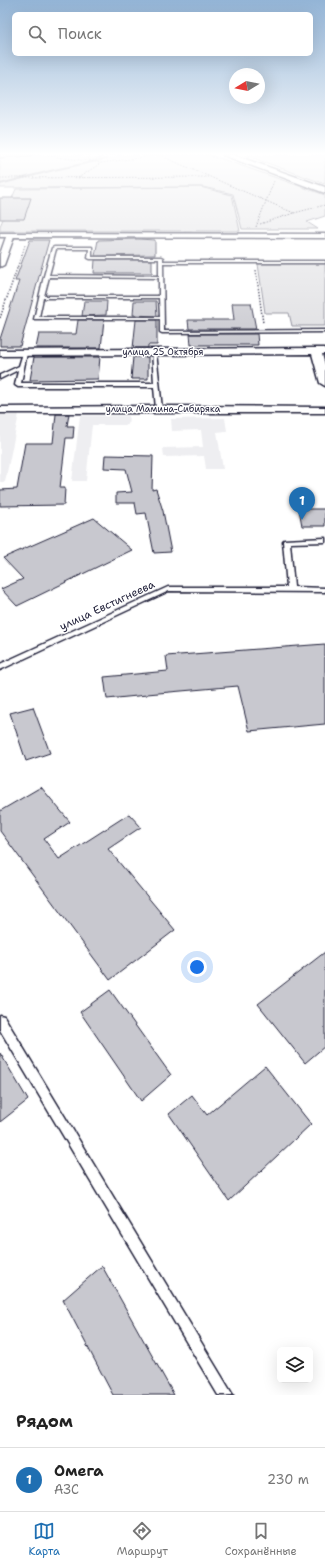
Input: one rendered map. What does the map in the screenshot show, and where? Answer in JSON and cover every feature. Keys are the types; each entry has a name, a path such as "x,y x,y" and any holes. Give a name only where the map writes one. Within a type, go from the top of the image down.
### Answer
{"street":[{"path":"0,235 325,236"},
{"path":"0,265 11,235"},
{"path":"320,351 325,384"},
{"name":"улица 25 Октября","path":"0,353 320,351"},
{"name":"улица Мамина-Сибиряка","path":"0,410 325,410"}],"lane":[{"path":"162,318 36,318 54,248 91,248 90,258 161,258 161,297 162,318 162,332 325,331"},
{"path":"161,262 325,262"},
{"path":"46,276 161,277"},
{"path":"41,297 161,297"},
{"path":"154,352 159,409"},
{"path":"25,353 18,385 157,385"},
{"path":"0,377 21,367"},
{"path":"291,590 286,540 325,540"},
{"name":"улица Евстигнеева","path":"0,668 168,589 325,590"},
{"path":"0,1020 226,1395"}],"path":[{"path":"257,236 255,229 258,220"},
{"path":"256,226 273,220"},
{"path":"255,262 264,332"}],"shaded area":[{"path":"3,220 238,220 240,231 0,231"},
{"path":"240,220 313,220 307,222 318,229 242,229"},
{"path":"258,264 325,264 325,326 292,326 289,313 265,313"},
{"path":"0,414 19,414 5,482 0,482"},
{"path":"80,416 129,416 128,425 92,425 86,481 72,481"},
{"path":"225,418 227,431 217,432 223,469 206,469 204,456 164,457 163,448 203,447 201,430 172,431 171,419"}],"building":[{"path":"30,240 49,240 20,346 0,346 0,339 19,281 15,281"},
{"path":"98,240 155,240 155,255 95,256"},
{"path":"95,260 152,260 152,273 94,273"},
{"path":"84,301 107,301 106,315 82,316"},
{"path":"134,301 156,301 157,316 133,315"},
{"path":"232,303 251,303 256,329 189,329 188,320 234,320"},
{"path":"78,320 104,320 101,348 36,348 39,334 76,334"},
{"path":"136,320 157,320 157,345 148,345 148,348 133,348"},
{"path":"190,334 257,334 258,345 191,345"},
{"path":"34,357 100,357 98,379 30,380"},
{"path":"133,357 148,357 148,379 131,379"},
{"path":"56,414 69,414 67,426 74,426 73,438 66,438 60,488 65,488 64,505 0,506 0,490 17,489 25,443 53,443"},
{"path":"105,455 153,456 152,490 156,489 163,511 171,552 154,553 146,513 137,514 135,503 116,503 116,493 132,492 126,469 104,468"},
{"path":"299,509 325,509 325,526 302,526"},
{"path":"94,518 132,550 17,606 1,589 23,579 3,558"},
{"path":"325,644 325,724 249,731 238,686 107,699 104,677 168,671 166,656"},
{"path":"33,707 50,753 26,761 10,713"},
{"path":"41,787 70,822 44,839 59,859 129,814 141,827 108,849 175,930 110,980 0,831 0,811"},
{"path":"325,952 325,1046 305,1063 258,1004"},
{"path":"110,990 171,1075 141,1101 80,1012"},
{"path":"0,1053 28,1100 0,1122"},
{"path":"265,1066 311,1124 229,1201 169,1114 192,1095 207,1115"},
{"path":"102,1266 174,1395 113,1395 63,1300"}],"place":[{"name":"Омега","path":"302,520"}]}
